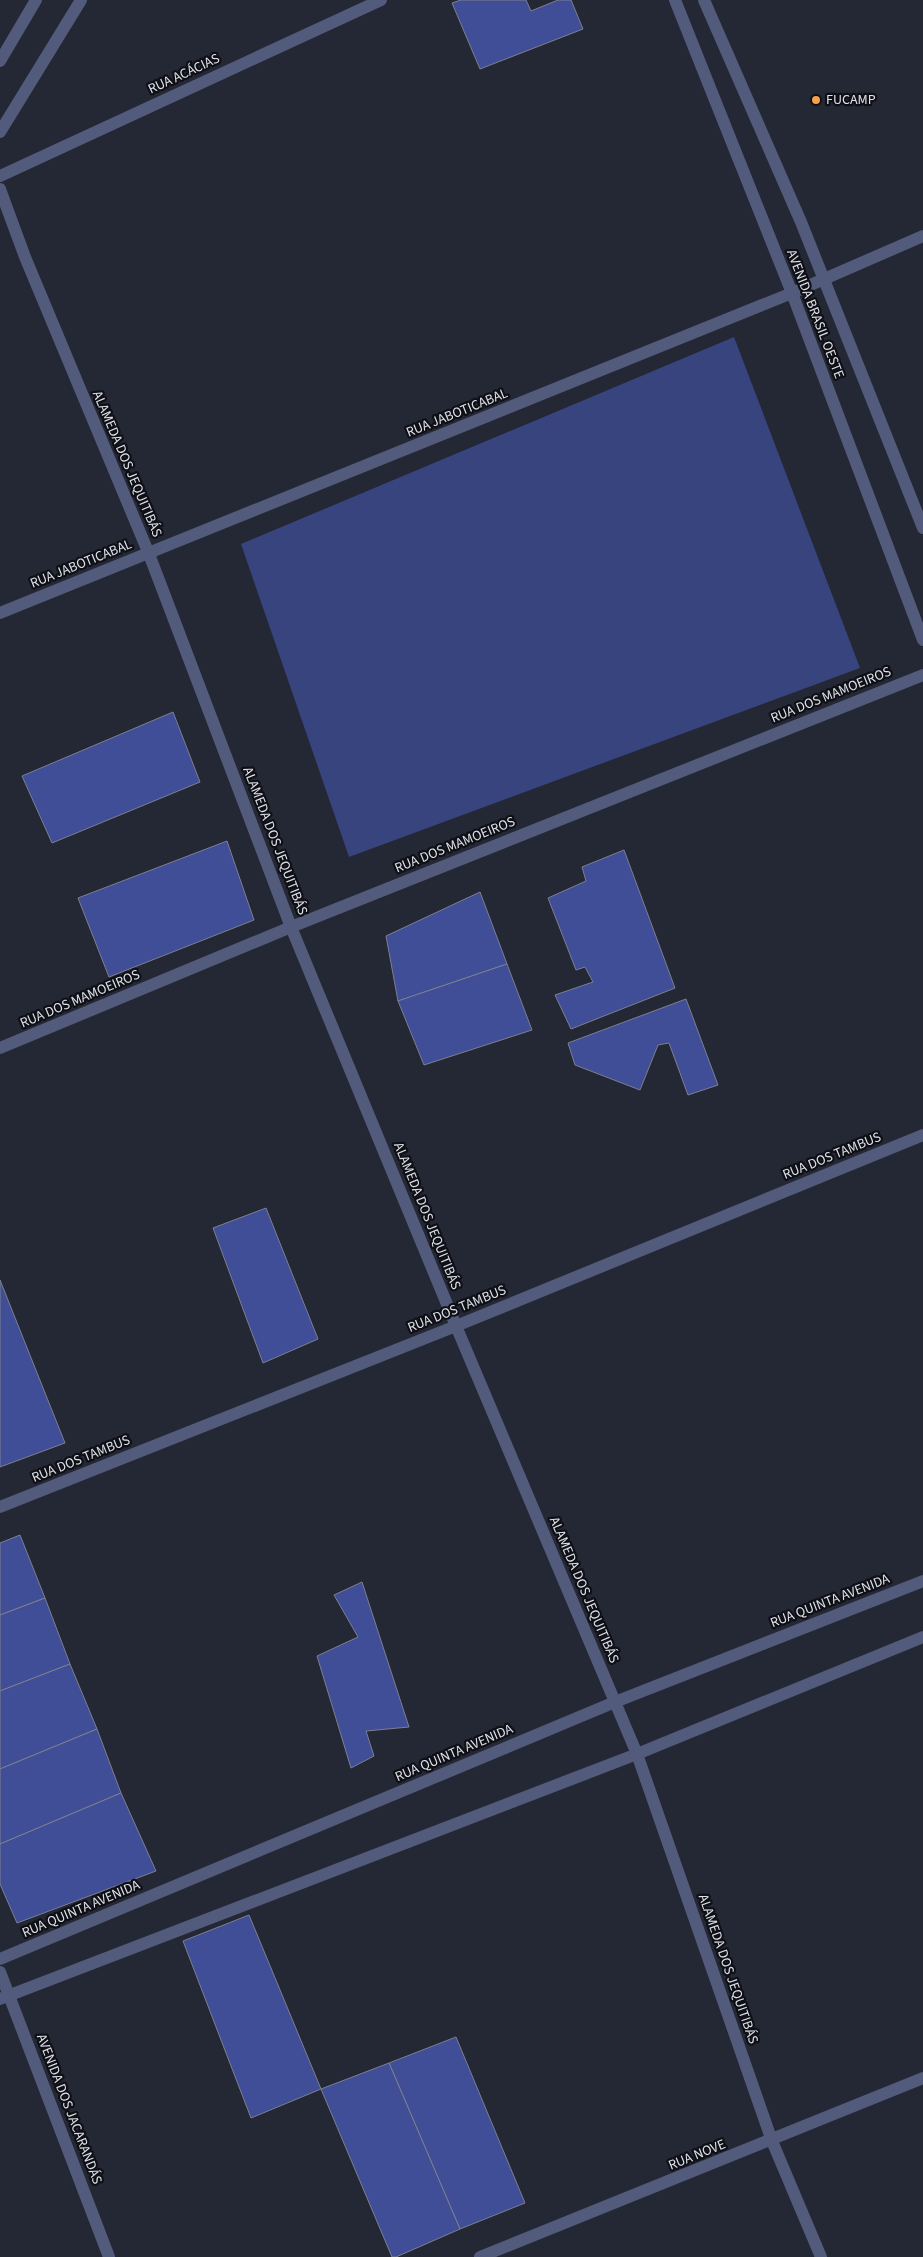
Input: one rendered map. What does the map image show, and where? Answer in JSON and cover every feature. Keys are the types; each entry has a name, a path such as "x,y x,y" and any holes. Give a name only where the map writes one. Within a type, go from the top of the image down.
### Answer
{"street":[{"path":"0,61 36,0"},
{"path":"0,132 81,0"},
{"name":"RUA ACÁCIAS","path":"0,176 381,0"},
{"name":"AVENIDA BRASIL OESTE","path":"675,0 792,293 923,640"},
{"name":"AVENIDA BRASIL OESTE","path":"704,0 823,280 923,528"},
{"name":"ALAMEDA DOS JEQUITIBÁS","path":"0,188 25,257 149,554 291,927 456,1326 637,1754 772,2141 821,2257"},
{"name":"RUA JABOTICABAL","path":"0,613 792,293 923,236"},
{"name":"RUA DOS MAMOEIROS","path":"0,1048 291,927 923,675"},
{"name":"RUA DOS TAMBUS","path":"0,1507 456,1326 923,1135"},
{"name":"RUA QUINTA AVENIDA","path":"0,1959 615,1702 923,1581"},
{"path":"5,1997 637,1754 923,1637"},
{"name":"AVENIDA DOS JACARANDÁS","path":"0,1972 5,1997 110,2257"},
{"name":"RUA NOVE","path":"480,2257 772,2141 923,2078"}],"shaded area":[{"path":"734,337 860,668 349,857 241,544"}],"building":[{"path":"461,0 526,0 531,11 558,0 571,0 583,29 480,69 452,3"},
{"path":"173,712 200,782 52,843 22,776"},
{"path":"227,841 254,920 109,977 78,898"},
{"path":"624,850 675,988 571,1029 555,995 593,982 585,967 576,970 548,898 586,881 582,867"},
{"path":"480,892 507,964 398,1001 386,936"},
{"path":"507,964 532,1030 424,1065 398,1001"},
{"path":"686,999 718,1085 688,1095 669,1043 658,1045 640,1090 575,1065 568,1043"},
{"path":"266,1208 318,1339 263,1363 213,1228"},
{"path":"0,1280 65,1443 0,1467"},
{"path":"20,1535 45,1598 0,1615 0,1543"},
{"path":"362,1582 409,1727 366,1731 374,1756 351,1768 317,1656 358,1637 334,1595"},
{"path":"45,1598 70,1664 0,1691 0,1615"},
{"path":"70,1664 97,1729 0,1769 0,1691"},
{"path":"97,1729 121,1793 0,1844 0,1769"},
{"path":"121,1793 156,1871 17,1923 0,1884 0,1844"},
{"path":"249,1915 321,2089 251,2118 183,1941"},
{"path":"456,2037 525,2203 460,2229 389,2063"},
{"path":"389,2063 460,2229 396,2257 392,2257 321,2089"}],"place":[{"name":"FUCAMP","path":"816,100"}]}
